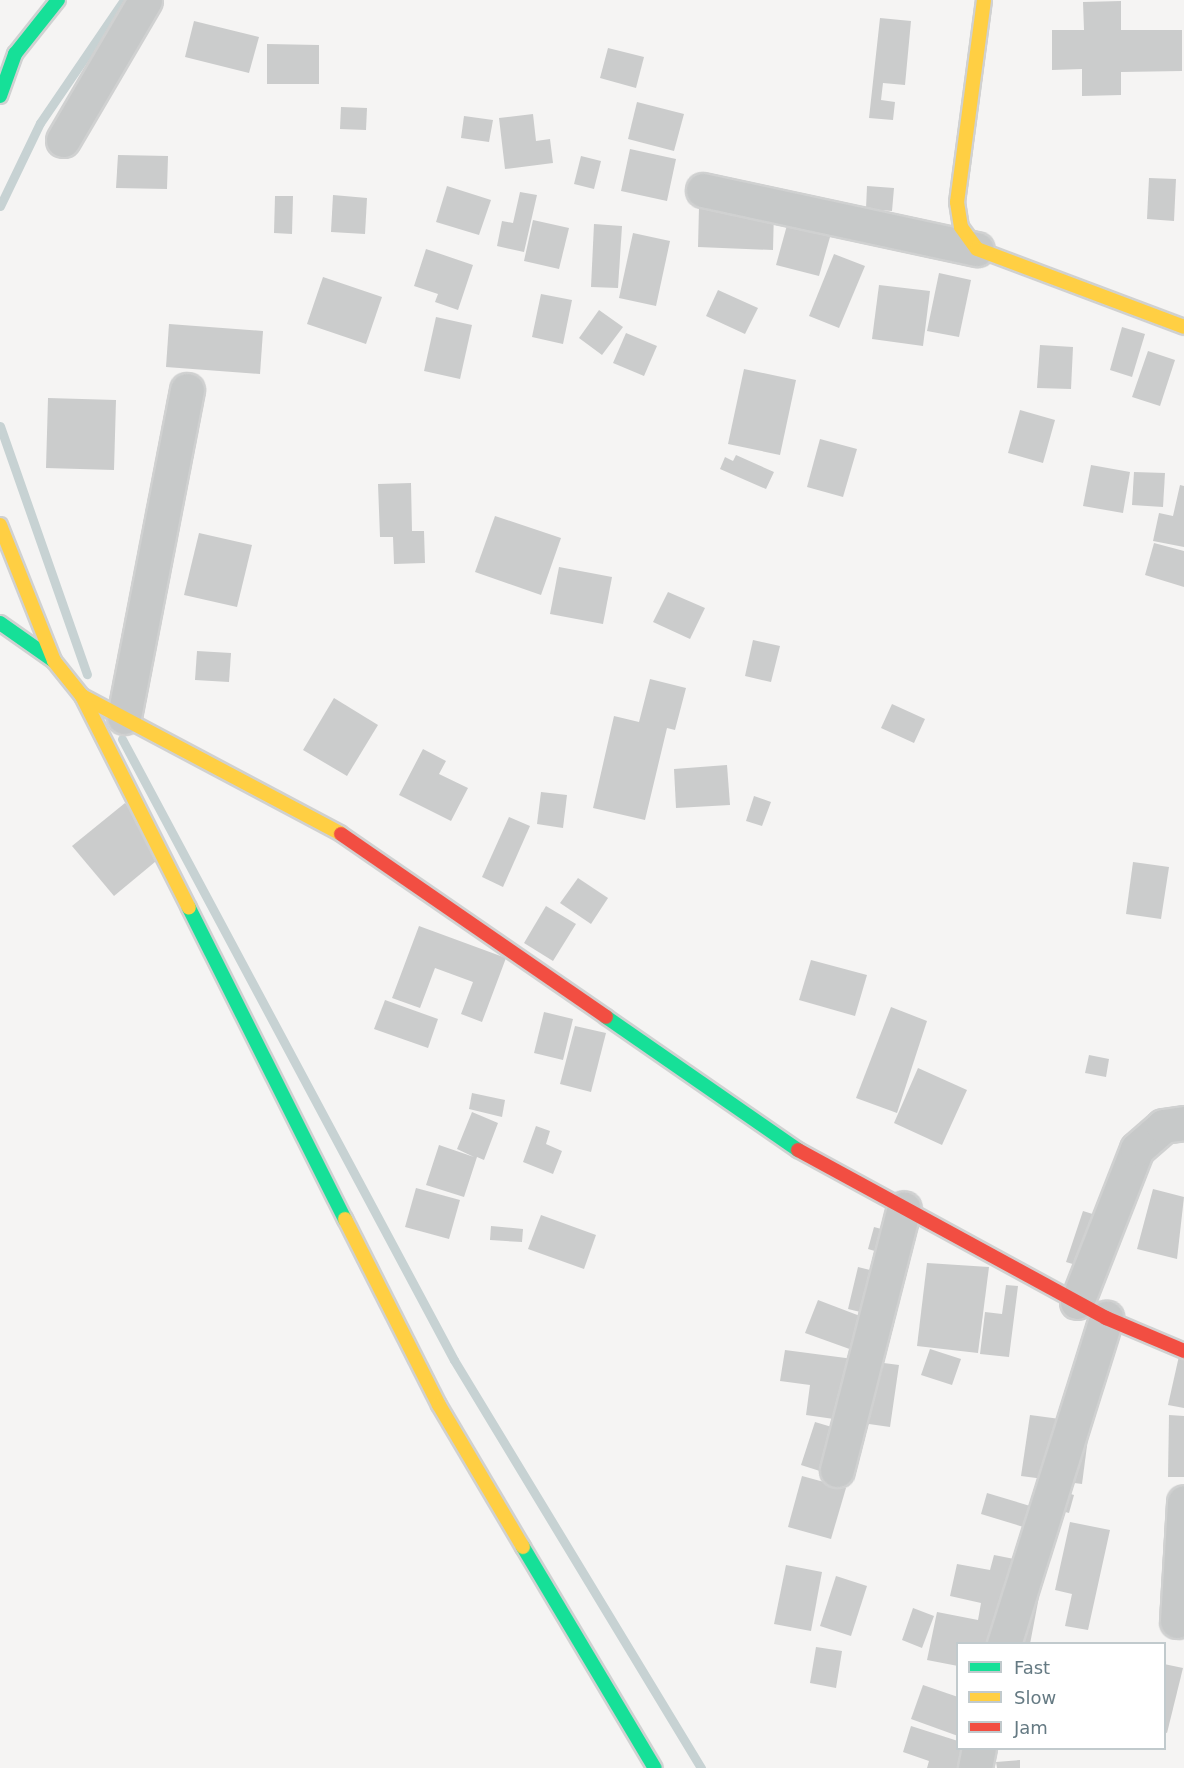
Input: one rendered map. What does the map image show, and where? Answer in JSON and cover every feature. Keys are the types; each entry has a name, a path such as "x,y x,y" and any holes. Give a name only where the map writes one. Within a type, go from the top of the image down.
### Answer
{"street":[{"path":"1,92 15,54 58,0"},
{"path":"63,140 145,0"},
{"path":"977,249 961,226 957,202 984,0"},
{"path":"703,190 977,249 1184,327"},
{"path":"124,717 187,390"},
{"path":"0,525 54,661"},
{"path":"0,623 54,661 82,696 439,1405 656,1768"},
{"path":"82,696 335,830 730,1107 904,1208 1106,1318 1184,1351"},
{"path":"1077,1302 1137,1149 1163,1126 1184,1123"},
{"path":"837,1470 904,1208"},
{"path":"1005,1642 1106,1318"},
{"path":"1177,1621 1184,1502"},
{"path":"975,1768 979,1750"}],"building":[{"path":"1121,1 1121,30 1182,30 1182,71 1121,72 1121,95 1082,96 1082,69 1052,70 1052,30 1084,30 1083,2"},
{"path":"880,18 911,21 905,85 883,83 881,100 895,102 893,120 869,118"},
{"path":"194,21 259,37 249,73 185,57"},
{"path":"267,44 319,45 319,84 267,84"},
{"path":"608,48 644,57 636,88 600,78"},
{"path":"637,102 684,114 674,151 628,139"},
{"path":"341,107 367,108 366,130 340,129"},
{"path":"533,114 536,141 550,139 553,163 505,169 499,118"},
{"path":"464,116 493,120 489,142 461,138"},
{"path":"630,149 676,159 667,201 621,191"},
{"path":"118,155 168,156 167,189 116,188"},
{"path":"581,156 601,161 594,189 574,184"},
{"path":"1149,178 1176,179 1174,221 1147,219"},
{"path":"447,186 491,200 479,235 436,222"},
{"path":"867,186 894,188 892,211 866,209"},
{"path":"520,192 537,195 524,252 497,246 502,221 513,223"},
{"path":"333,195 367,198 365,234 331,232"},
{"path":"275,196 293,196 292,234 274,233"},
{"path":"699,207 774,210 773,250 698,247"},
{"path":"789,218 832,230 819,276 776,265"},
{"path":"533,220 569,228 559,269 524,261"},
{"path":"594,224 622,226 618,288 591,287"},
{"path":"633,233 670,241 656,306 619,298"},
{"path":"426,249 473,265 458,310 435,302 438,294 414,286"},
{"path":"834,254 865,266 839,328 809,316"},
{"path":"939,273 971,280 959,337 927,331"},
{"path":"323,277 382,297 366,344 307,324"},
{"path":"879,285 930,291 923,346 872,339"},
{"path":"718,290 758,308 745,334 706,316"},
{"path":"541,294 572,300 563,344 532,337"},
{"path":"599,310 623,327 602,355 579,338"},
{"path":"436,317 472,325 460,379 424,371"},
{"path":"169,324 263,331 260,374 166,367"},
{"path":"1122,327 1145,334 1132,377 1110,370"},
{"path":"626,333 657,346 644,376 613,363"},
{"path":"1040,345 1073,347 1071,389 1037,388"},
{"path":"1148,351 1175,360 1160,406 1132,397"},
{"path":"744,369 796,380 780,455 728,444"},
{"path":"48,398 116,400 114,470 46,468"},
{"path":"1020,410 1055,420 1043,463 1008,453"},
{"path":"820,439 857,449 843,497 807,487"},
{"path":"736,455 774,472 766,489 720,469 725,457 733,461"},
{"path":"1091,465 1130,472 1123,513 1083,506"},
{"path":"1134,472 1165,473 1163,507 1132,505"},
{"path":"411,483 412,531 424,531 425,563 394,564 393,537 380,537 378,484"},
{"path":"1180,485 1184,486 1184,547 1153,541 1159,513 1173,516"},
{"path":"495,516 561,538 541,595 475,572"},
{"path":"199,533 252,545 237,607 184,595"},
{"path":"1154,543 1184,551 1184,587 1145,575"},
{"path":"559,567 612,577 603,624 550,614"},
{"path":"668,592 705,608 690,639 653,622"},
{"path":"753,640 780,646 771,682 745,676"},
{"path":"197,651 231,653 229,682 195,680"},
{"path":"650,679 686,688 675,730 667,728 645,820 593,808 614,716 639,722"},
{"path":"334,698 378,725 347,776 303,750"},
{"path":"892,704 925,719 914,743 881,728"},
{"path":"423,749 446,761 439,774 468,788 451,821 399,795"},
{"path":"727,765 730,805 676,808 674,769"},
{"path":"541,792 567,795 563,828 537,824"},
{"path":"754,796 771,802 762,826 746,821"},
{"path":"125,803 167,852 114,896 72,846"},
{"path":"509,817 530,826 503,887 482,877"},
{"path":"1133,862 1169,867 1161,919 1126,914"},
{"path":"578,878 608,898 591,924 560,903"},
{"path":"546,906 576,924 553,961 524,943"},
{"path":"419,926 506,958 482,1022 461,1014 473,982 435,968 420,1008 392,998"},
{"path":"811,960 867,975 855,1016 799,1000"},
{"path":"385,1000 438,1019 428,1048 374,1029"},
{"path":"891,1007 927,1021 897,1113 856,1098"},
{"path":"544,1012 573,1019 563,1060 534,1053"},
{"path":"575,1026 606,1033 591,1092 560,1084"},
{"path":"1089,1055 1109,1059 1106,1077 1085,1073"},
{"path":"918,1068 967,1090 942,1145 894,1123"},
{"path":"472,1093 505,1100 502,1117 469,1109"},
{"path":"472,1112 498,1123 484,1160 477,1157 464,1197 426,1185 439,1145 474,1157 457,1149"},
{"path":"536,1126 550,1131 546,1144 562,1151 553,1174 523,1162"},
{"path":"416,1188 460,1200 449,1239 405,1227"},
{"path":"1153,1189 1184,1197 1177,1259 1137,1249"},
{"path":"1083,1211 1112,1220 1096,1271 1066,1262"},
{"path":"541,1215 596,1235 584,1269 528,1249"},
{"path":"491,1226 523,1229 522,1242 490,1240"},
{"path":"874,1227 892,1232 885,1254 868,1249"},
{"path":"878,1255 907,1263 893,1320 848,1309 858,1267 874,1271"},
{"path":"927,1263 989,1267 978,1353 917,1346"},
{"path":"1006,1285 1018,1286 1009,1357 980,1354 985,1312 1002,1314"},
{"path":"818,1300 881,1324 869,1356 805,1333"},
{"path":"930,1349 961,1359 952,1385 921,1375"},
{"path":"785,1350 899,1365 890,1427 806,1415 810,1385 780,1381"},
{"path":"1179,1356 1184,1357 1184,1408 1168,1405"},
{"path":"1030,1415 1090,1423 1082,1484 1021,1476"},
{"path":"1169,1415 1184,1416 1184,1477 1168,1477"},
{"path":"815,1422 862,1436 848,1480 801,1465"},
{"path":"802,1476 846,1488 831,1539 788,1527"},
{"path":"1045,1486 1074,1495 1069,1513 1040,1505"},
{"path":"987,1493 1060,1515 1053,1536 981,1514"},
{"path":"1070,1522 1110,1530 1088,1630 1065,1626 1072,1594 1055,1590"},
{"path":"994,1555 1045,1565 1030,1642 956,1642 956,1666 927,1660 937,1612 978,1620 981,1603 950,1596 957,1564 990,1570"},
{"path":"786,1565 822,1572 811,1631 774,1624"},
{"path":"836,1576 867,1586 851,1636 820,1626"},
{"path":"913,1608 934,1616 922,1648 902,1640"},
{"path":"816,1647 842,1651 836,1688 810,1683"},
{"path":"1166,1664 1183,1668 1166,1733"},
{"path":"923,1685 956,1696 956,1735 911,1719"},
{"path":"911,1726 956,1740 956,1750 970,1750 964,1768 927,1768 929,1761 903,1752"},
{"path":"1020,1760 1020,1768 997,1768 996,1762"}],"waterway":[{"path":"0,206 40,123 124,0"},
{"path":"0,426 87,674"},
{"path":"122,739 454,1360 701,1768"}],"traffic: fast":[{"path":"0,96 15,54 58,0"},
{"path":"0,623 54,661"},
{"path":"189,908 345,1219"},
{"path":"606,1017 798,1150"},
{"path":"523,1547 655,1768"}],"traffic: slow":[{"path":"984,0 957,202 961,227 977,249 1184,327"},
{"path":"0,525 54,661 82,696 341,834"},
{"path":"82,696 189,908"},
{"path":"345,1219 439,1405 523,1547"}],"traffic: jam":[{"path":"341,834 606,1017"},
{"path":"798,1150 1106,1318 1184,1351"}]}
